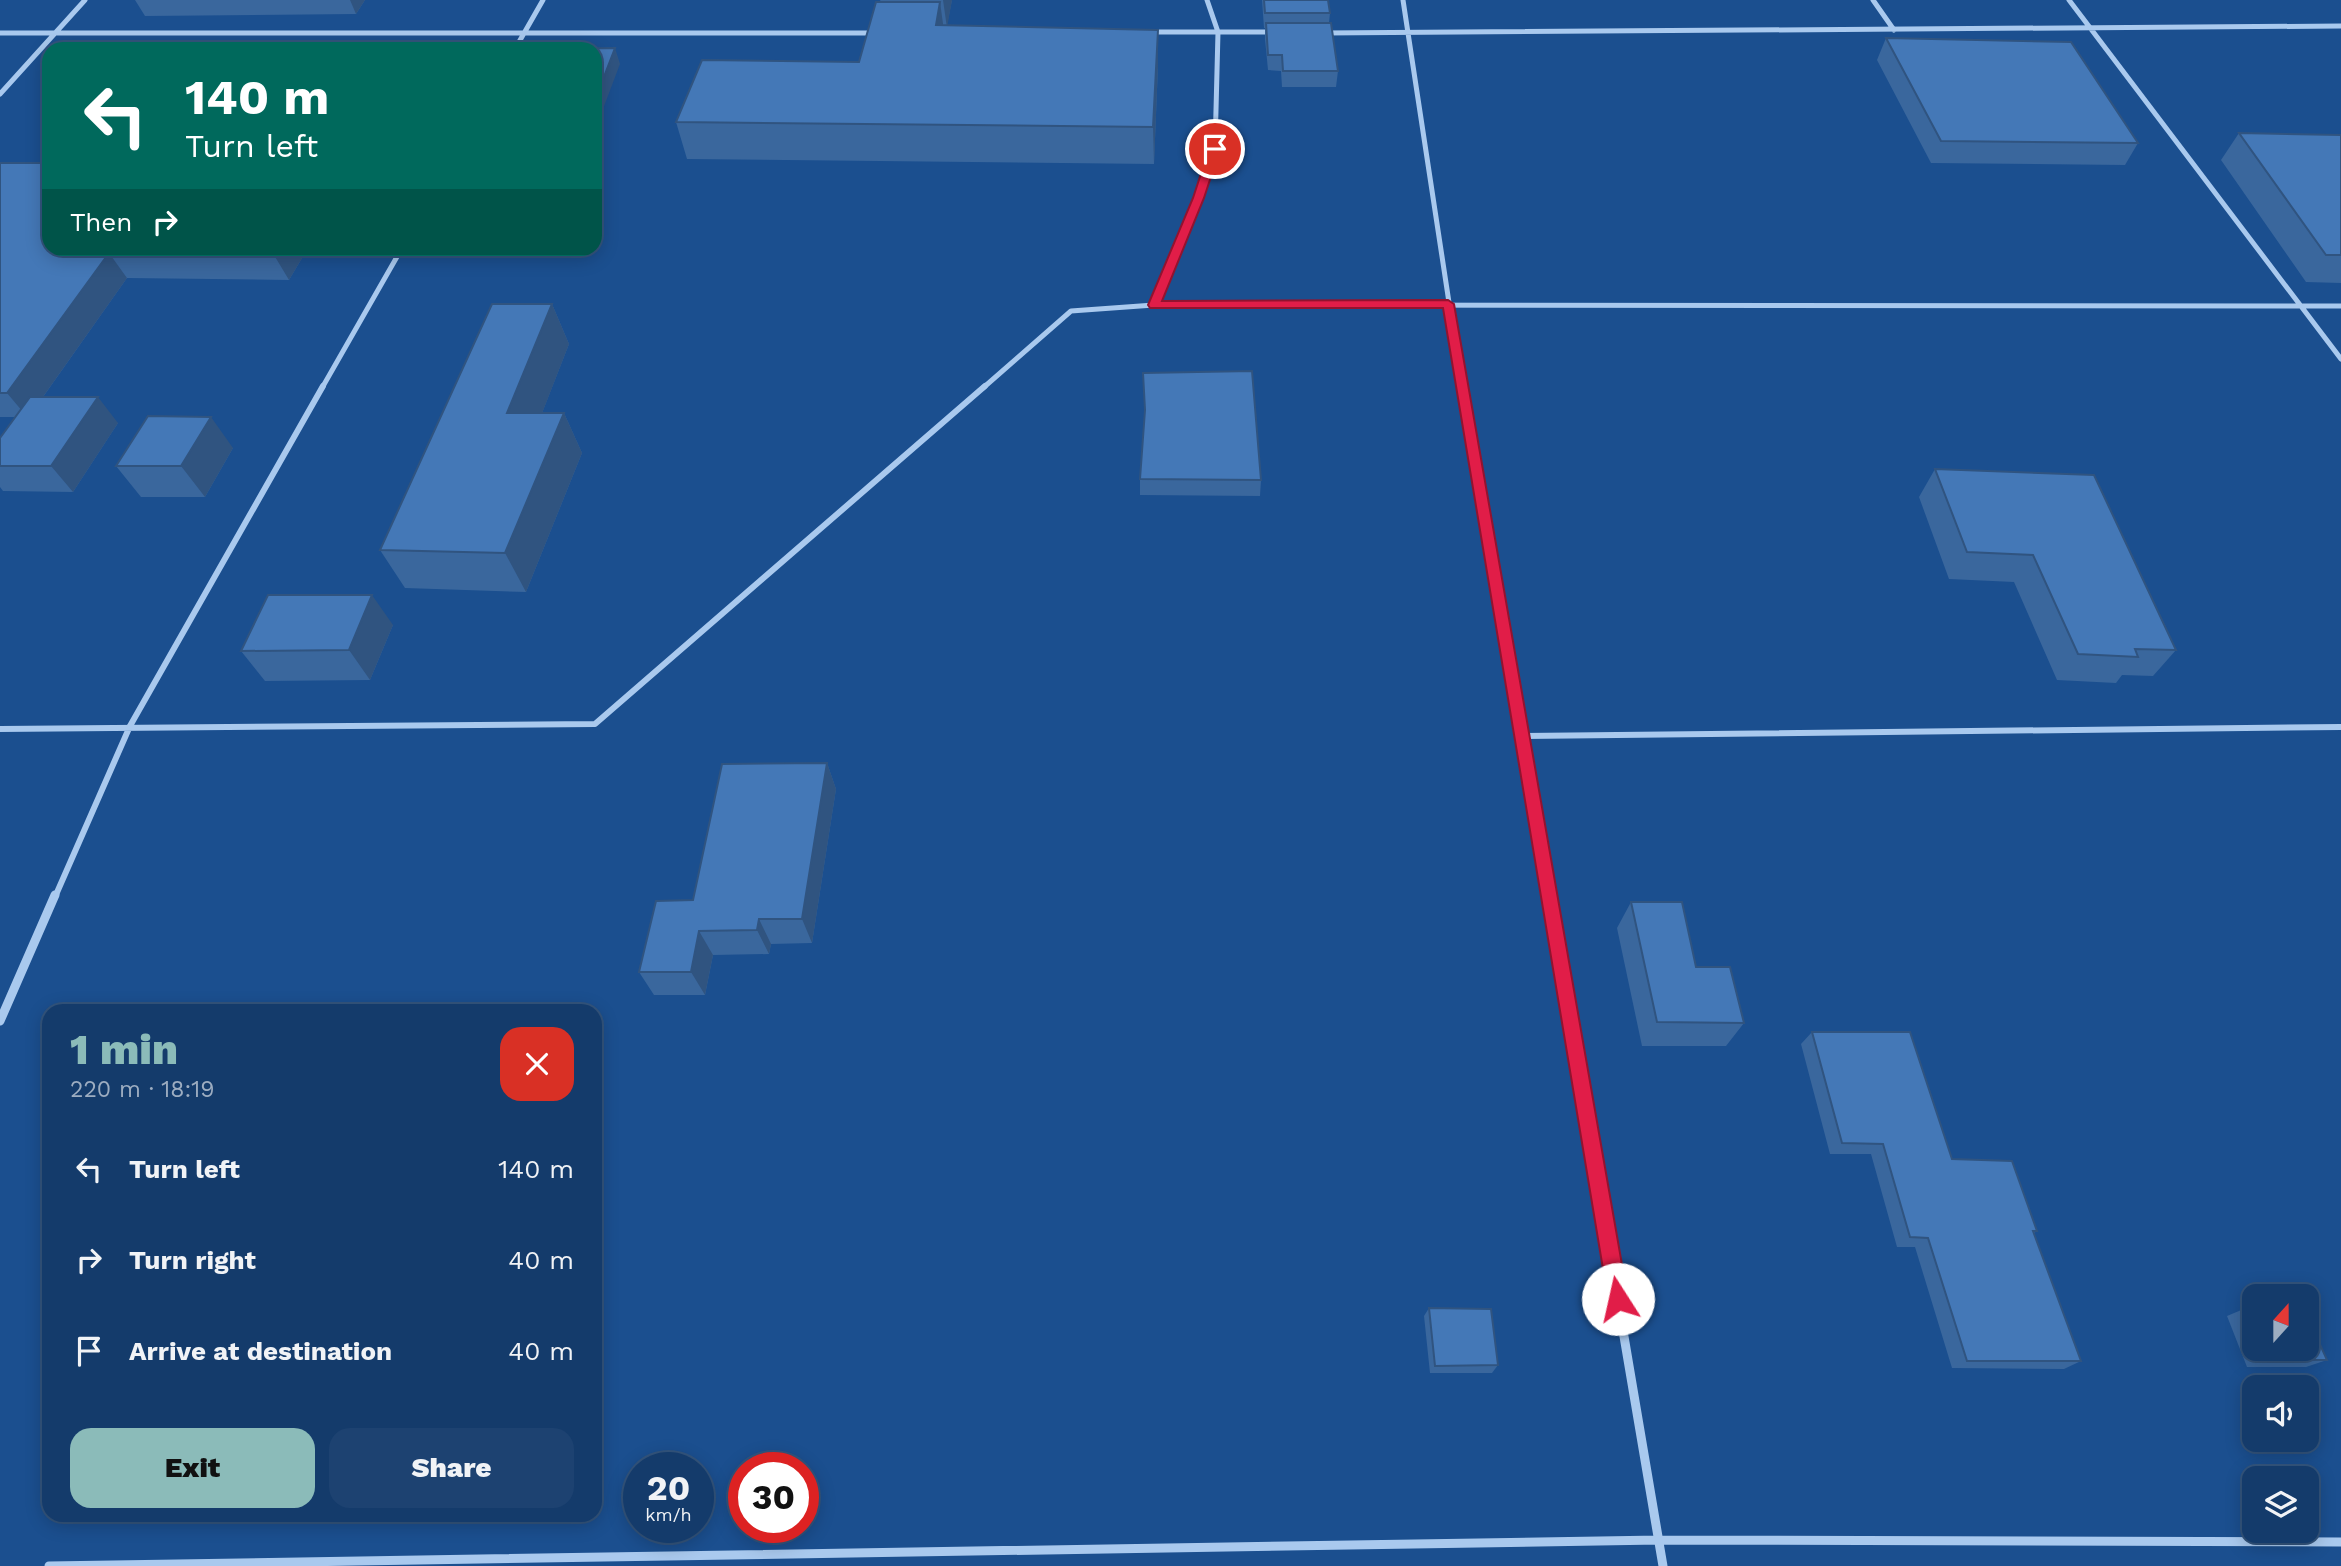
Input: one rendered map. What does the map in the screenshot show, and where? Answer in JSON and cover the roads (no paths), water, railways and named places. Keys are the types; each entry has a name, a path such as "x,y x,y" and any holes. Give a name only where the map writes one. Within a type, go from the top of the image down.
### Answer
{"street":[{"path":"48,42 85,0"},
{"path":"519,42 544,0"},
{"path":"1154,305 1199,198 1215,149 1218,32 1208,0"},
{"path":"1403,0 1448,304 1663,1566"},
{"path":"1873,0 1894,30"},
{"path":"2069,0 2341,359"},
{"path":"1313,33 2341,26"},
{"path":"1135,32 1286,33"},
{"path":"0,33 874,33"},
{"path":"0,94 42,48"},
{"path":"0,1021 130,726 397,256"},
{"path":"0,729 595,724 1071,311 1154,305 1995,308 2341,306"},
{"path":"1522,736 2341,727"},
{"path":"49,1566 1659,1541 2341,1542"}]}
